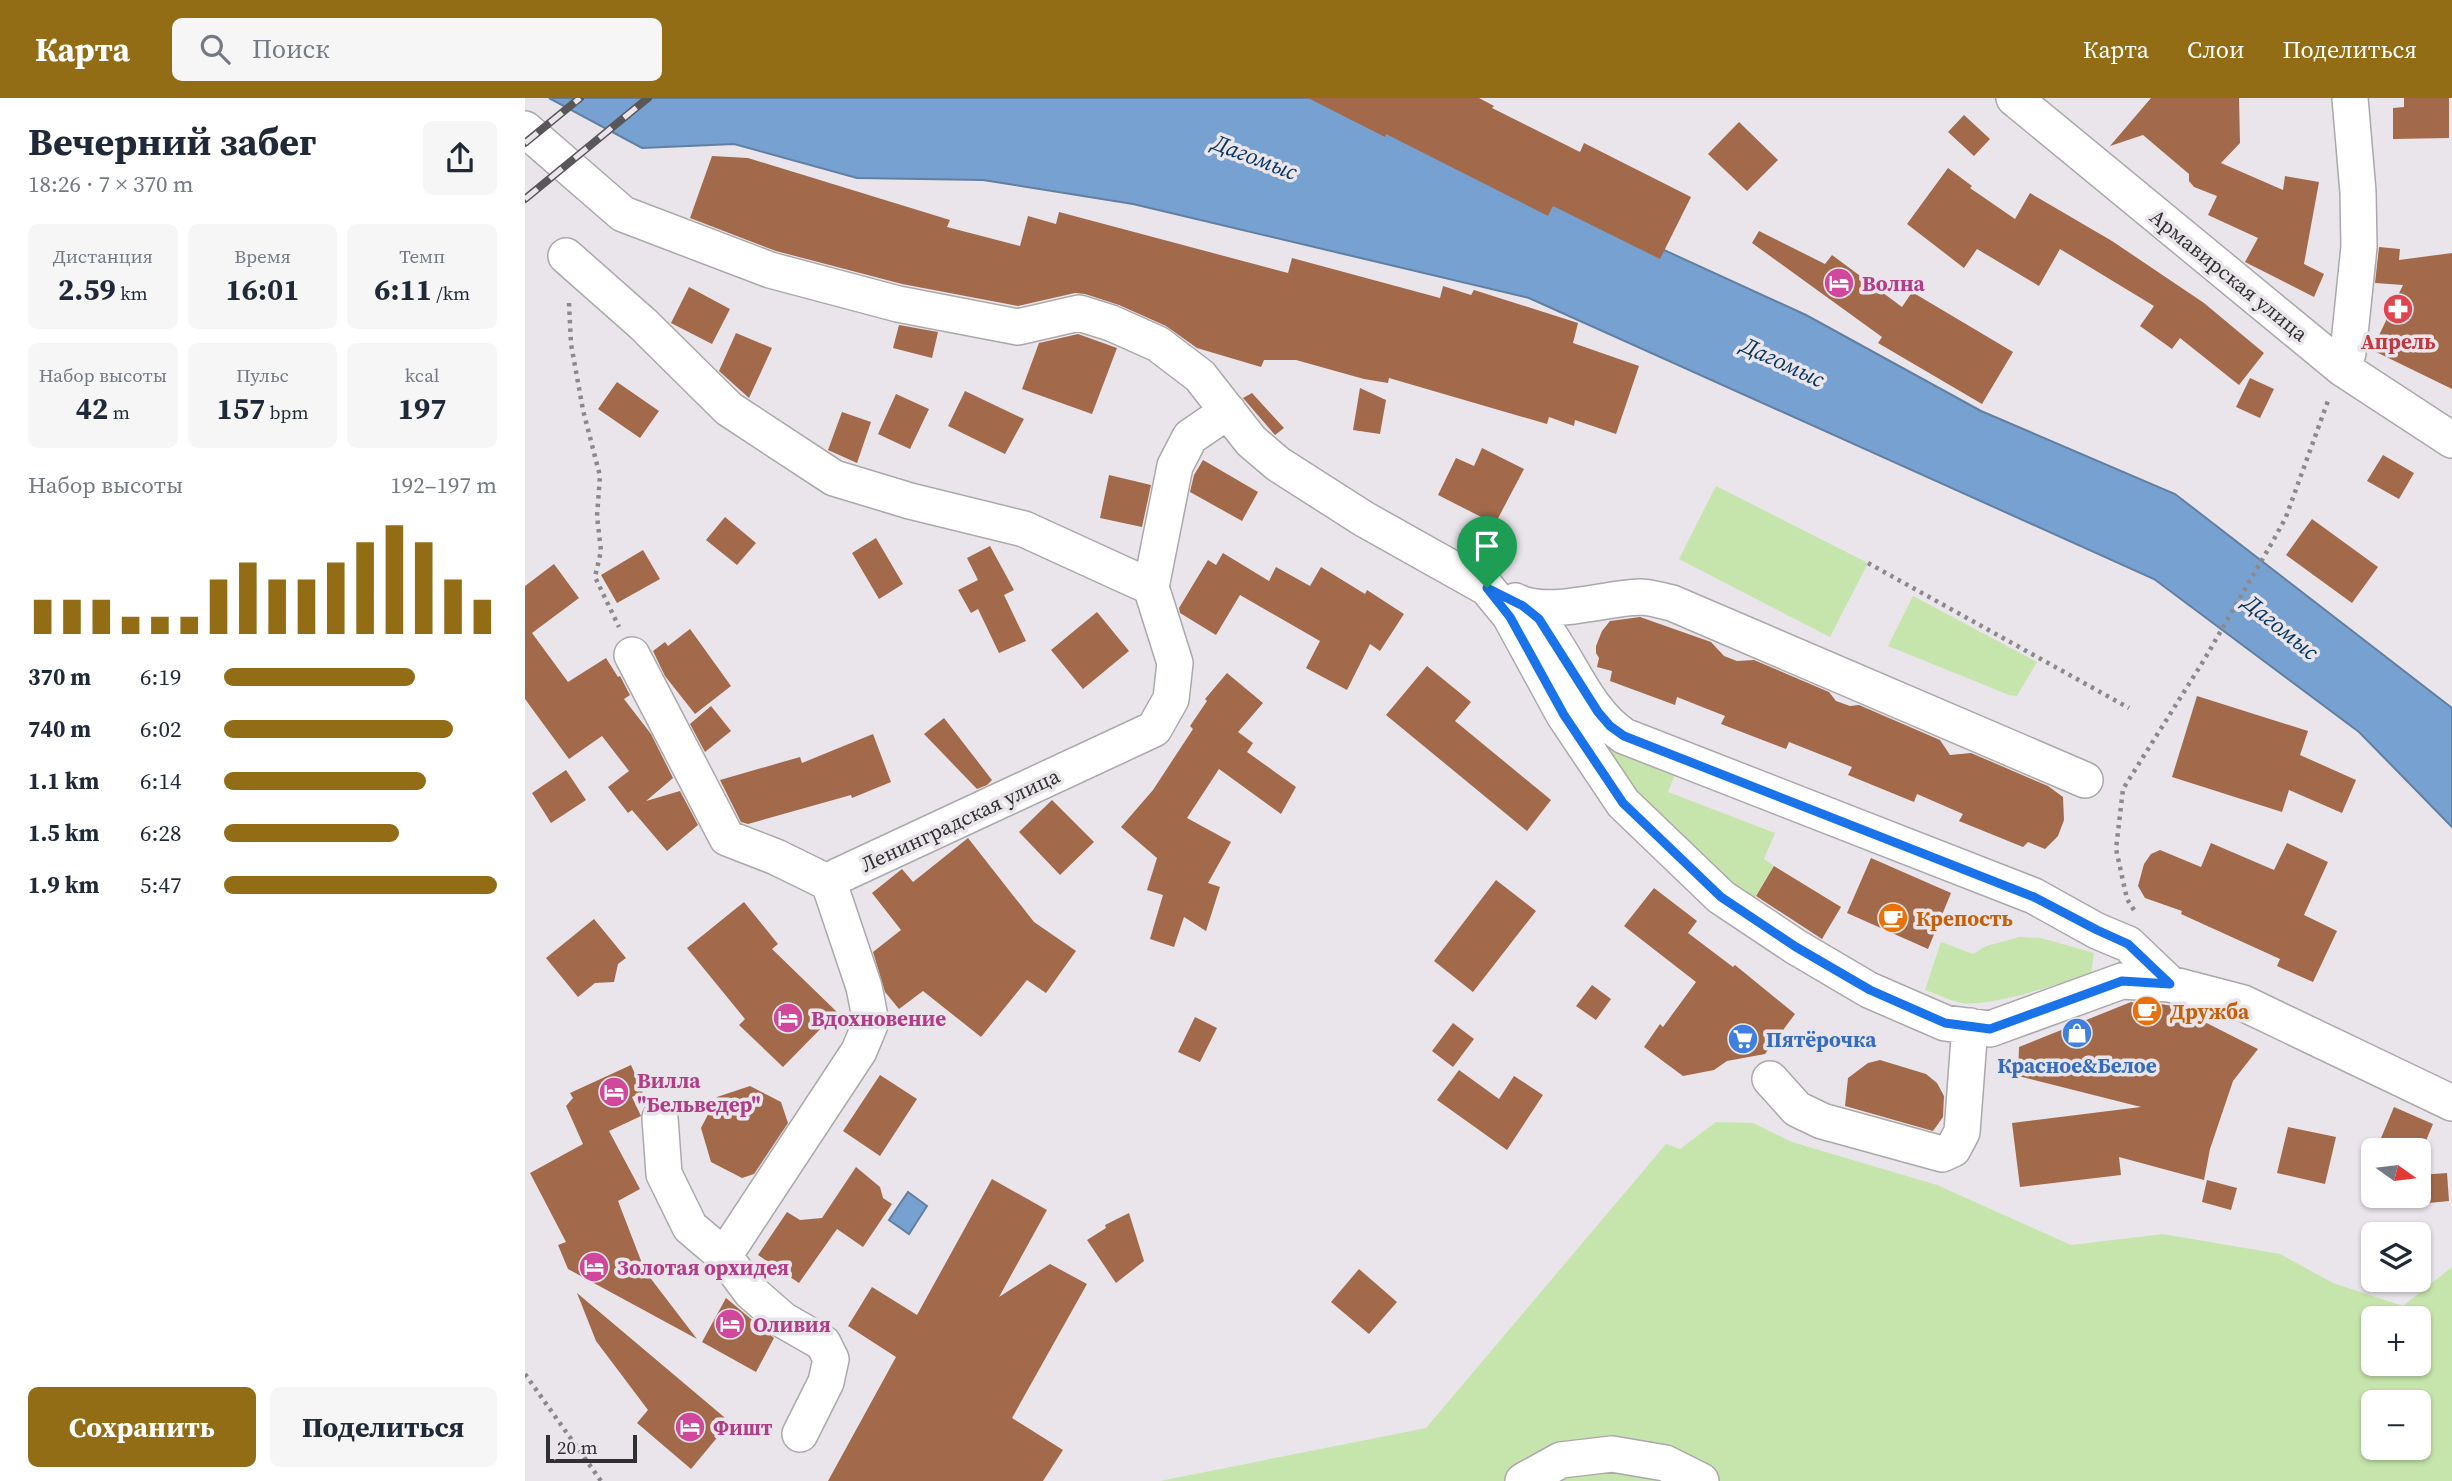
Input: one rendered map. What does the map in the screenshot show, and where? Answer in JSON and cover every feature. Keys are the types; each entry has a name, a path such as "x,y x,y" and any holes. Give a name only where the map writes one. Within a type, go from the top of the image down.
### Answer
{"street":[{"name":"Армавирская улица","path":"2014,98 2336,382 2452,440"},
{"path":"2336,382 2350,341 2359,247 2358,192 2350,98"},
{"path":"525,130 623,214 770,270 898,304 1018,327 1079,313 1111,323 1158,344 1201,376 1251,441 1278,464 1364,519 1523,606 1539,619 1598,712 1610,726 1624,736 2034,897 2128,944 2170,984"},
{"path":"566,256 643,324 729,409 834,478 910,501 1024,529 1151,587"},
{"name":"Ленинградская улица","path":"829,883 838,876 1154,729 1171,699 1175,663 1151,587 1175,466 1190,437 1228,411"},
{"path":"1487,588 1510,617 1564,715 1623,803 1721,897 1796,947 1870,990 1945,1023 1990,1029 2122,981 2170,984 2243,1003 2452,1104"},
{"path":"1523,606 1579,607 1603,601 1642,597 1672,603 2085,780"},
{"path":"632,655 727,838 776,857 829,883 864,987 871,1022 859,1051 724,1256"},
{"path":"1770,1079 1797,1109 1822,1121 1942,1154 1953,1149 1962,1132 1970,1026"},
{"path":"660,1118 664,1174 690,1227 724,1256 751,1292 783,1320 823,1343 831,1359 826,1382 800,1434"},
{"path":"1523,1481 1561,1460 1612,1454 1665,1463 1701,1481"}],"path":[{"path":"566,256 571,344 583,410 600,476 597,516 601,551 595,577 632,655"},
{"path":"2142,920 2127,899 2116,849 2123,789 2204,660 2286,517 2336,382"},
{"path":"1868,563 2129,708"},
{"path":"525,1374 601,1481"}],"green space":[{"path":"1716,486 1868,563 1830,637 1679,559"},
{"path":"1913,596 2037,662 2017,696 1888,646"},
{"path":"1580,715 1679,764 1668,792 1775,833 1764,859 1774,866 1754,898 1696,864 1585,739"},
{"path":"2020,937 2041,938 2094,953 2091,974 2026,993 1974,1003 1957,1002 1925,990 1941,942 1973,954 1986,946"},
{"path":"1716,1122 1753,1123 1792,1142 1937,1185 2071,1245 2163,1234 2280,1254 2333,1283 2403,1306 2421,1292 2431,1292 2431,1284 2452,1267 2452,1481 1160,1481 1426,1428 1666,1144 1680,1149"}],"water":[{"name":"Дагомыс","path":"549,98 1320,98 1806,315 1981,411 2175,494 2452,708 2452,827 2359,732 2154,579 1529,298 1133,204 983,180 857,178 734,144 642,148"},
{"path":"908,1192 927,1206 909,1234 889,1220"}],"building":[{"path":"1308,98 1479,98 1494,106 1492,108 1580,152 1584,143 1691,197 1660,259 1553,206 1548,216 1386,134 1385,137"},
{"path":"2151,98 2239,98 2240,143 2221,163 2283,190 2285,176 2319,182 2304,264 2324,274 2314,297 2245,262 2258,238 2208,215 2217,196 2194,187 2189,181 2189,174 2143,135 2110,146"},
{"path":"2404,98 2449,98 2449,138 2393,139 2393,108 2404,107"},
{"path":"1964,115 1990,139 1974,156 1948,132"},
{"path":"1739,122 1778,160 1747,191 1708,154"},
{"path":"712,156 748,158 950,220 947,227 1020,246 1028,216 1056,224 1059,212 1288,273 1292,258 1440,298 1443,286 1471,295 1474,290 1578,323 1573,343 1639,366 1616,434 1575,420 1574,426 1549,417 1547,424 1389,378 1388,383 1364,379 1296,360 1264,360 1261,367 1197,348 1166,326 1119,305 1085,294 1075,293 1018,306 902,284 776,251 690,218"},
{"path":"1948,168 1972,186 1970,188 2015,219 2030,193 2112,241 2204,303 2264,353 2239,385 2180,338 2172,349 2140,326 2154,306 2060,249 2039,286 1977,249 1964,268 1907,224"},
{"path":"1759,231 1825,264 1832,255 1902,307 1912,292 2013,352 1982,404 1878,343 1882,337 1752,243"},
{"path":"2379,247 2400,249 2399,260 2452,253 2452,389 2372,350 2403,285 2375,283"},
{"path":"689,287 730,309 712,344 671,323"},
{"path":"899,325 938,332 932,358 893,348"},
{"path":"736,333 772,348 749,398 719,371"},
{"path":"1078,334 1117,348 1092,414 1022,389 1039,343"},
{"path":"2250,378 2274,389 2260,418 2236,407"},
{"path":"617,382 659,411 640,438 598,409"},
{"path":"1360,388 1386,400 1380,434 1353,430"},
{"path":"965,391 1024,419 1005,454 948,426"},
{"path":"1252,393 1284,428 1275,435 1243,398"},
{"path":"896,394 929,409 910,449 878,434"},
{"path":"842,412 871,422 857,463 828,450"},
{"path":"1482,448 1524,469 1495,524 1438,495 1456,458 1474,466"},
{"path":"2383,455 2414,473 2399,499 2367,481"},
{"path":"1203,460 1258,492 1242,521 1190,492 1194,475"},
{"path":"1109,475 1151,485 1142,527 1100,518"},
{"path":"725,517 756,543 737,565 706,540"},
{"path":"2312,519 2378,567 2352,603 2286,555"},
{"path":"876,538 903,584 879,599 852,553"},
{"path":"990,546 1014,590 1004,595 1026,641 999,653 978,609 971,613 958,590 978,580 967,558"},
{"path":"643,550 660,579 617,603 601,575"},
{"path":"1223,553 1269,581 1276,567 1310,586 1321,567 1365,594 1367,590 1404,614 1380,651 1370,644 1347,690 1306,668 1320,641 1240,595 1216,635 1180,613 1179,608 1208,560 1216,565"},
{"path":"554,564 579,598 532,633 568,682 606,658 618,677 620,676 630,695 624,699 651,734 673,778 646,801 680,791 698,825 667,851 632,810 628,813 608,787 629,771 602,736 569,759 525,699 525,586"},
{"path":"1097,612 1129,651 1083,689 1051,650"},
{"path":"1640,617 1711,642 1724,656 1737,661 1754,660 1829,692 1836,701 1850,706 1859,705 1940,740 1950,755 1971,753 2048,786 2063,797 2064,820 2058,836 2045,849 2028,842 2023,847 1959,821 1963,814 1917,794 1914,802 1848,775 1852,767 1789,742 1786,749 1721,724 1725,716 1677,697 1675,705 1610,681 1612,671 1597,667 1599,658 1596,646 1602,631 1610,621"},
{"path":"690,629 731,686 695,714 665,676 653,651 665,642 668,646"},
{"path":"1427,666 1471,702 1455,721 1551,800 1527,831 1386,715"},
{"path":"1227,673 1263,703 1238,732 1253,743 1247,752 1296,787 1281,814 1219,769 1187,818 1231,842 1208,883 1220,887 1206,931 1184,917 1174,947 1150,939 1163,895 1147,890 1157,858 1121,827 1153,790 1193,729 1190,726 1207,701 1205,699"},
{"path":"2197,696 2308,731 2300,755 2356,780 2342,813 2289,790 2282,812 2172,777"},
{"path":"711,706 731,731 705,752 690,724"},
{"path":"944,718 992,780 987,785 977,789 924,734"},
{"path":"873,734 891,782 852,798 851,795 748,824 741,822 720,780 800,757 802,763"},
{"path":"566,770 586,800 551,823 532,793"},
{"path":"1052,800 1094,842 1060,875 1019,832"},
{"path":"968,838 1034,922 1076,951 1046,993 1027,980 981,1037 923,991 899,1009 885,992 873,952 901,930 872,893 902,869 913,882"},
{"path":"2211,843 2274,870 2287,843 2328,862 2304,915 2337,931 2313,982 2277,966 2280,959 2181,914 2182,911 2145,898 2138,886 2144,864 2151,854 2160,850 2201,867"},
{"path":"1871,858 1951,893 1928,949 1847,913"},
{"path":"1774,866 1841,907 1822,939 1756,896"},
{"path":"1496,880 1536,911 1473,992 1434,961"},
{"path":"1654,888 1697,921 1688,933 1733,967 1735,965 1795,1014 1765,1054 1727,1061 1714,1070 1683,1076 1644,1047 1660,1024 1663,1027 1696,982 1624,926"},
{"path":"744,902 778,944 772,949 837,1012 783,1067 739,1025 745,1019 687,948"},
{"path":"594,919 626,958 618,964 614,982 595,983 578,997 546,958"},
{"path":"1592,985 1611,999 1596,1020 1576,1006"},
{"path":"2131,1002 2150,1006 2154,1003 2173,1006 2258,1049 2233,1081 2210,1149 2204,1180 2119,1157 2121,1175 2020,1187 2012,1123 2141,1107 2018,1076 2019,1047"},
{"path":"1195,1017 1217,1028 1200,1062 1178,1052"},
{"path":"1453,1023 1474,1039 1453,1067 1432,1051"},
{"path":"1880,1060 1926,1074 1937,1083 1944,1096 1943,1117 1933,1131 1845,1106 1848,1078 1868,1063"},
{"path":"631,1065 643,1092 632,1097 641,1116 609,1131 640,1189 618,1201 645,1271 697,1339 568,1269 558,1245 566,1242 530,1173 583,1144 566,1106 573,1098 570,1093"},
{"path":"1459,1070 1499,1099 1514,1076 1543,1095 1507,1150 1437,1100"},
{"path":"880,1075 917,1099 880,1156 843,1131"},
{"path":"750,1086 781,1102 788,1123 754,1174 742,1178 711,1162 701,1128 717,1097"},
{"path":"2394,1107 2433,1124 2427,1138 2381,1138"},
{"path":"2288,1127 2336,1137 2325,1184 2277,1173"},
{"path":"856,1167 880,1187 883,1198 892,1204 863,1247 837,1229 799,1283 758,1255 787,1212 800,1220 822,1218"},
{"path":"2447,1173 2449,1201 2431,1203 2431,1174"},
{"path":"992,1179 1047,1210 999,1297 1050,1264 1087,1284 1012,1418 1063,1450 1043,1481 828,1481 896,1357 848,1326 872,1287 917,1315"},
{"path":"2207,1180 2237,1188 2231,1210 2202,1202"},
{"path":"1129,1213 1144,1261 1116,1283 1087,1240 1106,1228 1105,1225"},
{"path":"1359,1269 1397,1302 1369,1334 1331,1302"},
{"path":"577,1293 730,1422 691,1469 637,1423 648,1410 596,1341"},
{"path":"726,1298 774,1338 756,1372 702,1342"}],"railway":[{"path":"525,143 580,98"},
{"path":"525,199 648,98"}],"place":[{"name":"Волна","path":"1839,283"},
{"name":"Апрель","path":"2398,309"},
{"name":"Крепость","path":"1893,918"},
{"name":"Дружба","path":"2147,1011"},
{"name":"Вдохновение","path":"788,1018"},
{"name":"Красное&Белое","path":"2077,1033"},
{"name":"Пятёрочка","path":"1743,1039"},
{"name":"Вилла \"Бельведер\"","path":"614,1092"},
{"name":"Золотая орхидея","path":"594,1267"},
{"name":"Оливия","path":"730,1324"},
{"name":"Фишт","path":"690,1427"}],"route":[{"path":"1487,588 1523,606 1539,619 1598,712 1610,726 1624,736 2034,897 2128,944 2170,984 2122,981 1990,1029 1945,1023 1870,990 1796,947 1721,897 1623,803 1564,715 1510,617 1487,588"}]}
